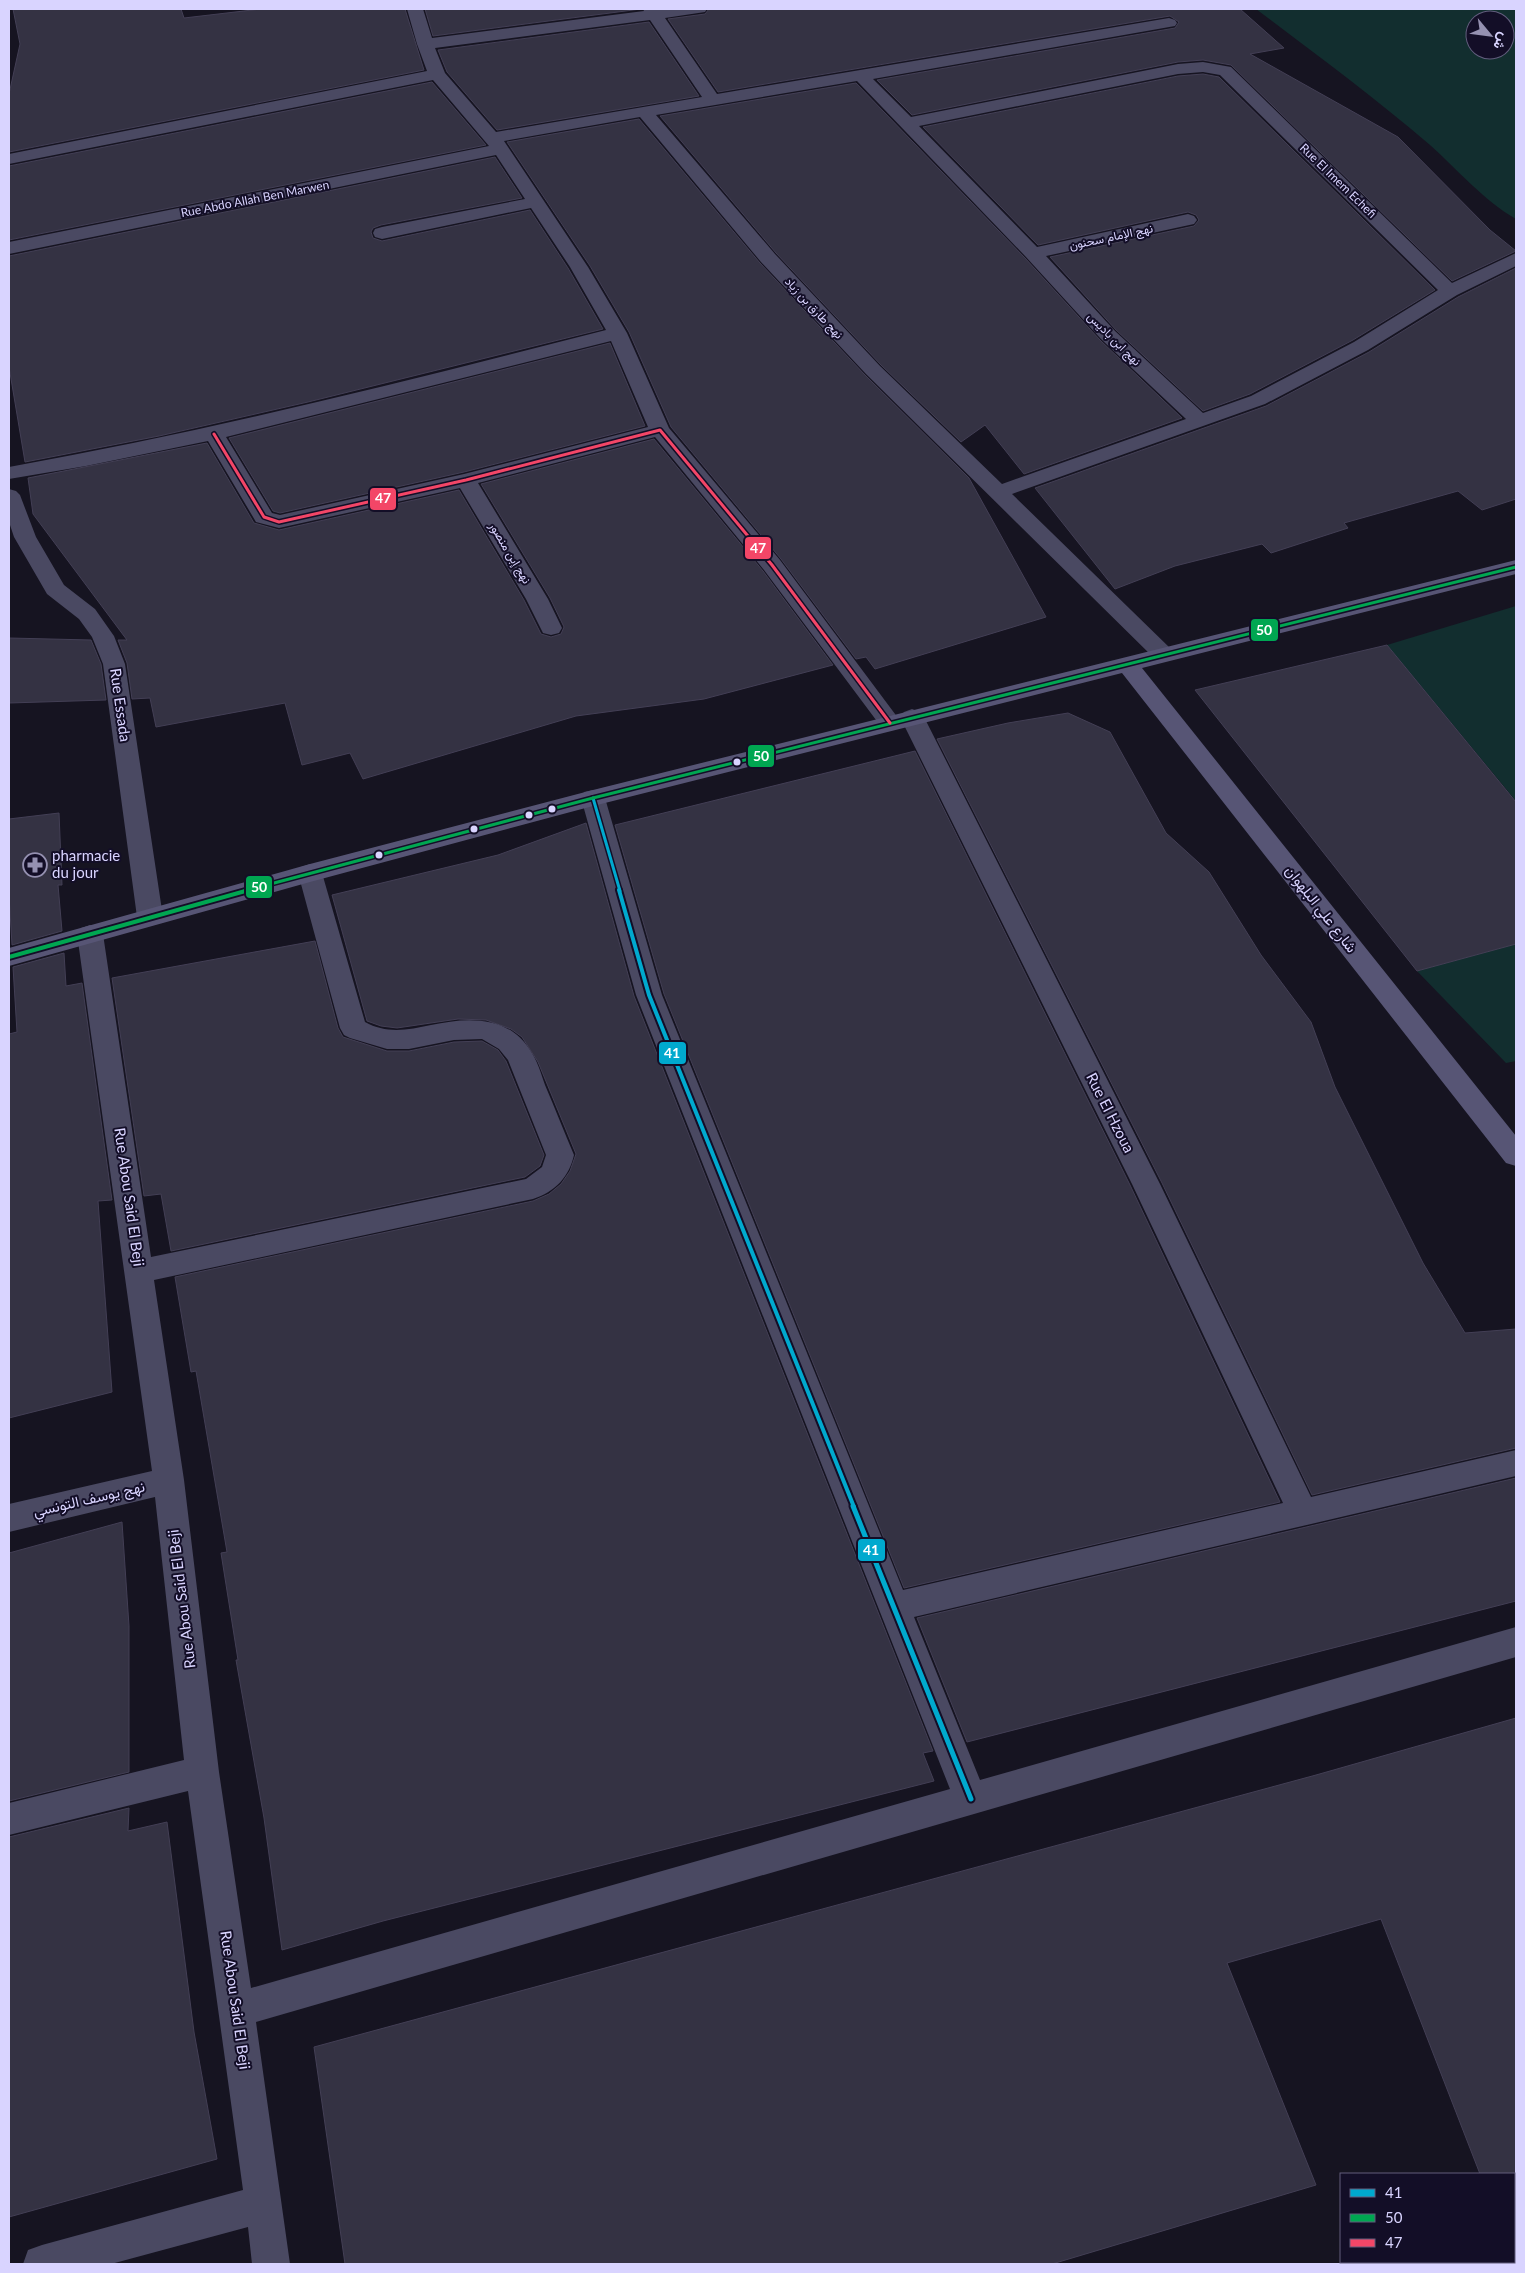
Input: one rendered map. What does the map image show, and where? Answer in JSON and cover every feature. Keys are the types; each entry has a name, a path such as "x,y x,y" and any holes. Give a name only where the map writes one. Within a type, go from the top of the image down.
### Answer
{"street":[{"name":"Rue El Hzoua","path":"415,9 425,44 438,74 497,143 579,267 617,332 660,430 901,720 1146,1184 1303,1512"},
{"path":"425,44 653,12 699,9"},
{"path":"653,12 713,100"},
{"name":"Rue Abdo Allah Ben Marwen","path":"9,248 644,111 1169,23"},
{"name":"Rue El Imem Echefi","path":"907,123 1178,68 1203,67 1225,71 1450,290"},
{"path":"9,159 438,74"},
{"name":"نهج ابن باديس","path":"861,76 1033,253 1108,335 1200,422"},
{"name":"نهج طارق بن زياد","path":"644,111 768,258 873,370 1163,654"},
{"path":"382,233 536,202"},
{"name":"نهج الإمام سحنون","path":"1033,253 1188,220"},
{"path":"999,492 1258,400 1313,372 1394,326 1450,290 1516,259"},
{"path":"9,473 66,464 214,434 617,332"},
{"path":"214,434 264,517 284,522 466,480 660,430"},
{"name":"نهج إبن منصور","path":"466,480 537,598 551,628"},
{"name":"Rue Essada","path":"9,495 25,538 55,589 87,614 103,636 114,664 150,917"},
{"path":"9,957 310,872 593,798 1126,663 1516,567"},
{"name":"شارع علي البلهوان","path":"1126,663 1516,1154"},
{"path":"593,798 649,995 970,1799"},
{"path":"140,1271 533,1188 547,1180 558,1167 560,1155 520,1055 500,1035 482,1029 463,1027 407,1039 389,1040 366,1036 352,1028 310,872"},
{"name":"Rue Abou Said El Beji","path":"90,934 169,1480 202,1772 264,2203 271,2264"},
{"path":"893,1606 1516,1463"},
{"name":"نهج يوسف التونسي","path":"9,1518 169,1480"},
{"path":"236,2010 1516,1642"},
{"path":"9,1818 202,1772"},
{"path":"42,2264 264,2203"}],"green space":[{"path":"1256,9 1516,9 1516,219 1482,194 1430,145 1344,75"},
{"path":"1516,606 1516,801 1387,645"},
{"path":"1516,944 1516,1061 1506,1063 1417,971"}],"building":[{"path":"13,9 181,9 184,18 261,9 405,9 424,70 9,152 9,94 20,44"},
{"path":"425,9 641,9 433,36"},
{"path":"709,9 1240,9 1284,48 1250,54 1398,137 1490,230 1516,251 1452,281 1231,65 1203,60 1178,62 912,115 877,80 1175,28 1179,22 1170,16 718,92 668,19 705,14"},
{"path":"649,22 699,96 497,130 447,72 438,50"},
{"path":"1203,74 1219,77 1435,290 1353,340 1250,394 1203,411 1116,330 1050,257 1194,226 1199,220 1196,215 1188,212 1038,245 923,127 1178,76"},
{"path":"432,82 486,145 9,240 9,166"},
{"path":"856,83 1025,258 1100,340 1182,418 1024,474 985,425 961,442 881,365 776,253 660,116"},
{"path":"639,119 760,263 865,375 969,478 1046,617 875,669 866,657 856,659 781,559 671,427 629,332 590,266 507,142"},
{"path":"495,157 522,198 381,225 373,228 371,232 373,238 382,241 530,210 568,268 603,329 308,402 159,436 25,462 9,367 9,256"},
{"path":"1516,268 1516,499 1482,510 1458,491 1344,523 1348,528 1271,553 1262,544 1175,566 1115,589 1035,488 1266,406 1369,352 1458,297"},
{"path":"610,343 645,426 464,472 280,513 273,511 229,438"},
{"path":"654,439 763,571 833,665 704,699 576,716 363,779 350,753 302,765 285,703 156,727 150,698 132,699 127,663 118,640 127,640 33,514 28,478 207,443 254,523 279,530 459,490 524,600 541,634 551,637 561,634 564,627 550,598 481,484"},
{"path":"9,638 91,640 101,664 106,700 9,703"},
{"path":"1387,645 1516,802 1516,944 1417,971 1195,690"},
{"path":"1068,713 1110,732 1166,833 1209,872 1261,955 1311,1022 1335,1087 1423,1263 1465,1333 1516,1329 1516,1448 1312,1495 1162,1183 937,739 1008,723"},
{"path":"915,751 1130,1185 1280,1502 904,1588 664,994 615,825"},
{"name":"pharmacie du jour","path":"59,813 62,885 58,885 62,931 12,945 9,895 9,819"},
{"path":"586,823 634,996 933,1751 923,1753 934,1781 383,1921 282,1950 264,1818 236,1660 238,1660 221,1553 227,1552 196,1371 191,1372 175,1277 533,1201 549,1194 561,1184 570,1171 576,1154 538,1062 522,1037 511,1029 486,1020 458,1019 397,1028 381,1026 367,1021 332,895 498,855"},
{"path":"315,941 338,1028 343,1037 387,1051 409,1051 454,1042 482,1041 498,1050 506,1061 544,1155 540,1166 525,1177 171,1251 161,1194 144,1196 112,978"},
{"path":"64,953 66,986 82,983 112,1200 98,1201 112,1392 9,1418 9,1034 17,1032 13,967"},
{"path":"1516,1478 1516,1601 967,1742 917,1618"},
{"path":"122,1522 129,1626 129,1772 9,1801 9,1553"},
{"path":"1516,1718 1516,2216 1515,2173 1480,2173 1381,1919 1227,1963 1316,2185 1052,2264 345,2264 314,2047 1316,1775"},
{"path":"129,1808 128,1831 167,1822 194,2032 217,2159 9,2217 9,1837"}],"transit line":[{"name":"47","path":"214,434 264,517 279,522 466,480 660,430 772,565 890,723"},
{"name":"50","path":"9,957 310,873 593,798 1516,567"},
{"name":"41","path":"593,798 649,995 971,1799"}],"place":[{"name":"pharmacie du jour","path":"35,865"}]}
